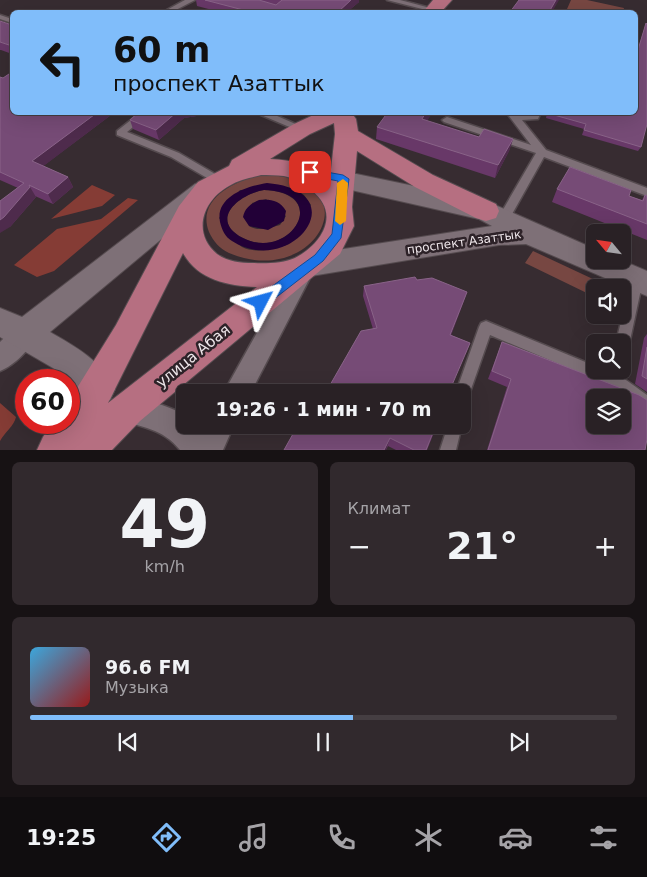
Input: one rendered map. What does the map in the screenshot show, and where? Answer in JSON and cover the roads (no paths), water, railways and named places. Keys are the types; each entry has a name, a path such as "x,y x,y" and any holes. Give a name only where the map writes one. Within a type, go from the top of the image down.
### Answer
{"main road":[{"path":"56,450 98,389 210,189 302,129 344,120 424,181 495,216"},
{"name":"улица Абая","path":"210,189 188,220 188,232 193,245 202,257 214,266 230,273 249,276 269,276 288,273 305,266 319,258 337,235 343,179 344,120"},
{"path":"210,189 258,167 294,169 310,175 323,183 334,194 340,207"},
{"name":"улица Абая","path":"85,450 127,410 305,266"}],"street":[{"name":"проспект Азаттык","path":"294,169 495,216 529,233"},
{"path":"0,359 12,328 210,189"},
{"path":"529,233 642,282"},
{"name":"проспект Азаттык","path":"305,266 499,235 529,233"},
{"path":"241,384 305,266"},
{"path":"12,328 65,357 98,389"},
{"path":"127,410 154,414 174,423 192,438 196,450"},
{"path":"206,450 215,434"}],"lane":[{"path":"171,10 191,0"},
{"path":"391,0 436,8"},
{"path":"143,115 120,133 175,154 210,189"},
{"path":"266,115 302,129"},
{"path":"513,115 535,117 536,115"},
{"path":"513,115 542,152"},
{"path":"447,120 542,152 647,192"},
{"path":"495,216 542,152"},
{"path":"625,334 642,282"},
{"path":"465,384 486,327 586,364"},
{"path":"620,379 647,403"},
{"path":"448,450 452,434"}]}
